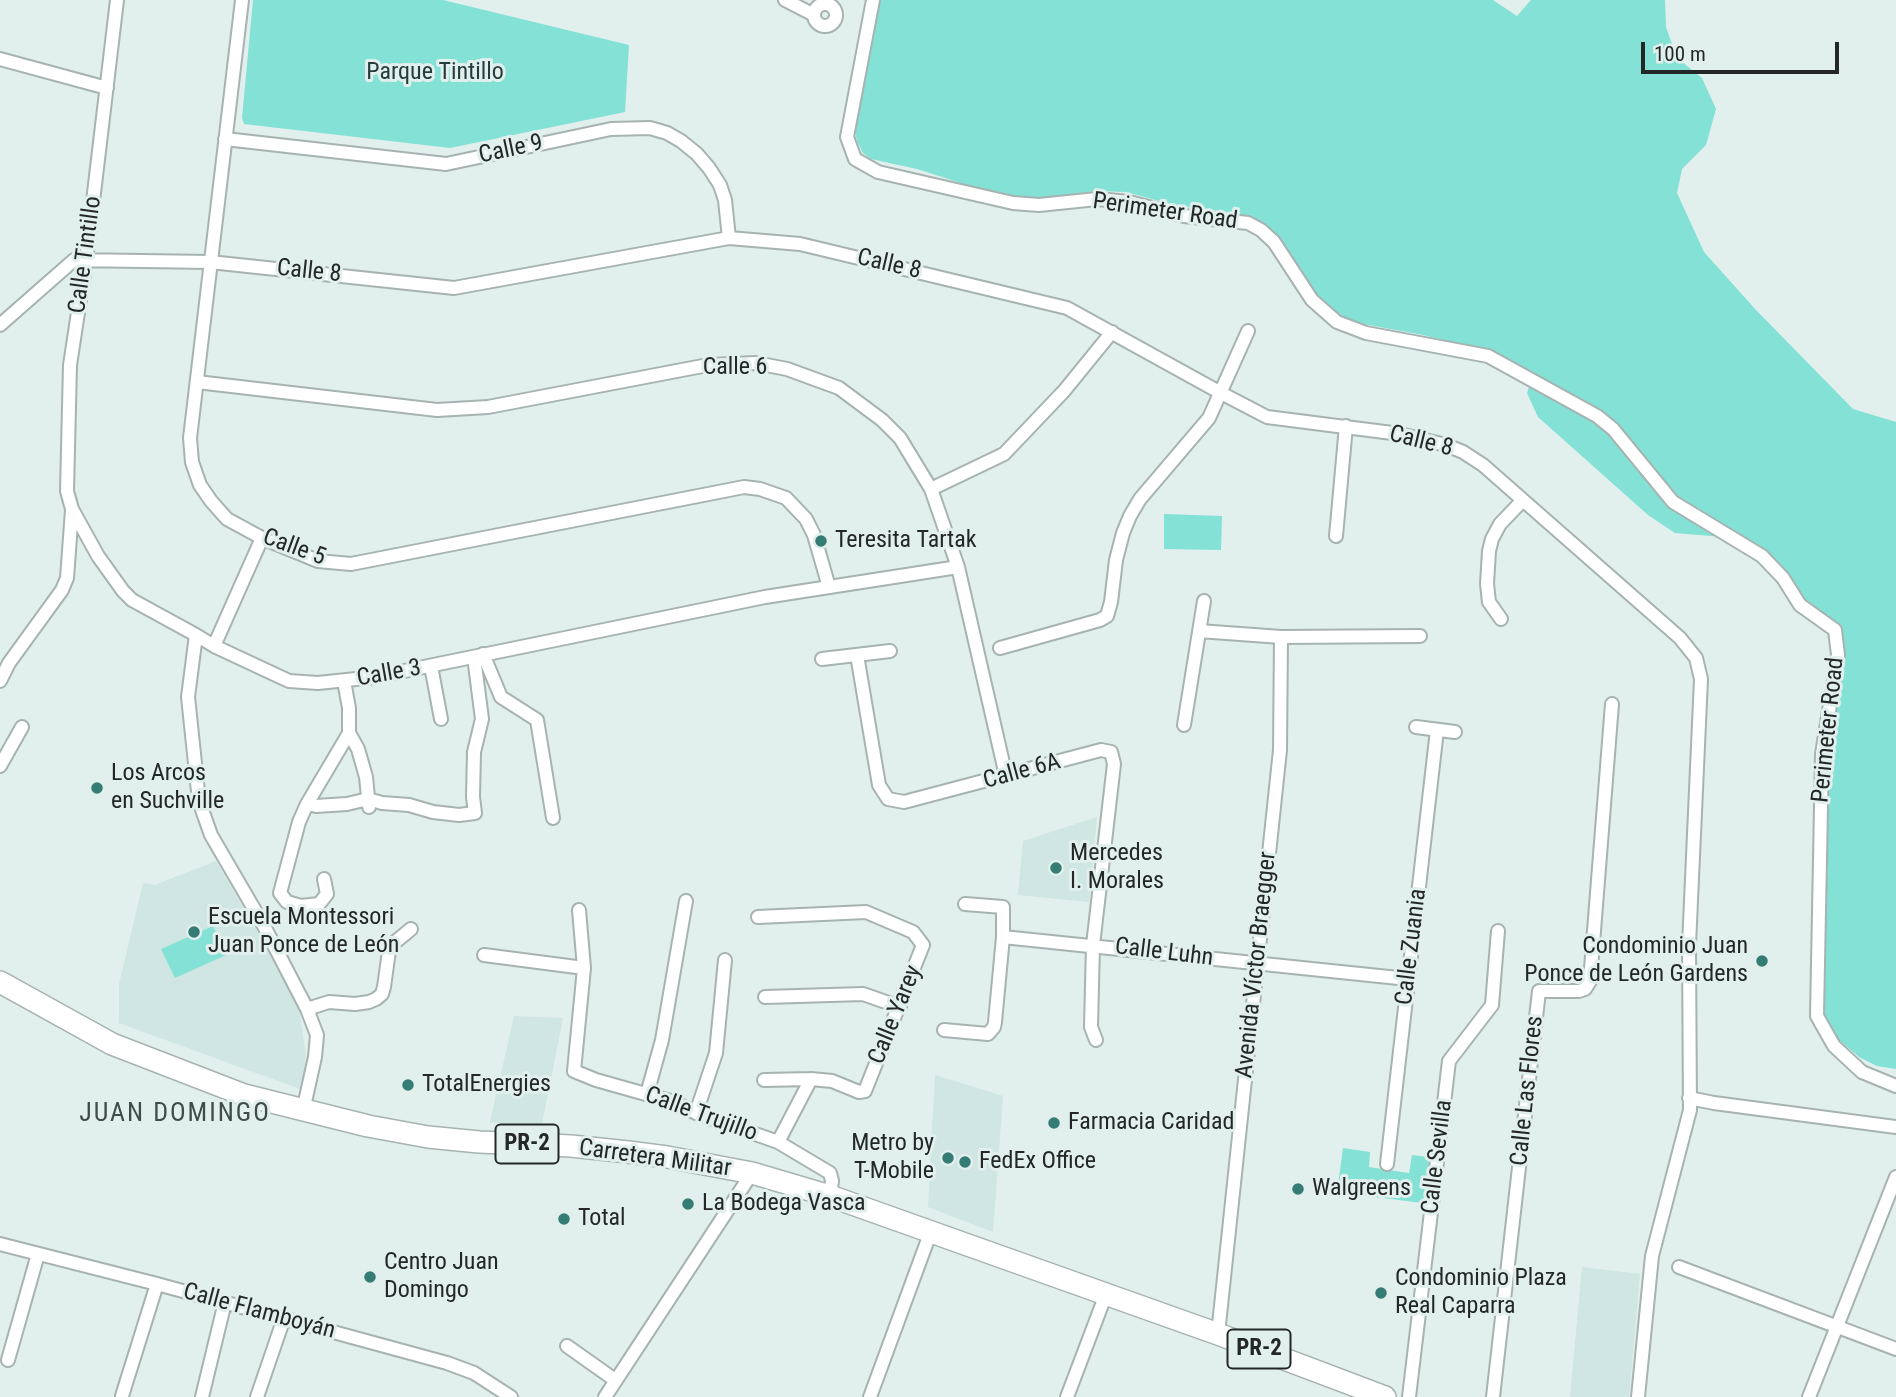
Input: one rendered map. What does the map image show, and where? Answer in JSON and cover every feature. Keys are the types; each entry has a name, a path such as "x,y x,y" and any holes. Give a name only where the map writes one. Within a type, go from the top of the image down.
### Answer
{"main road":[{"name":"Carretera Militar","path":"0,982 124,1049 244,1095 303,1111 428,1138 628,1152 751,1173 830,1196 931,1231 1385,1397"}],"street":[{"name":"Calle Tintillo","path":"72,509 67,491 70,365 86,260 117,0"},
{"name":"Calle 5","path":"242,0 190,438 192,462 200,485 227,519 261,538 318,561 351,564 744,487 760,489 786,498 806,519 814,535 829,587"},
{"path":"785,0 814,15"},
{"name":"Perimeter Road","path":"873,0 847,137 855,159 878,172 1013,203 1039,205 1097,199 1129,202 1184,216 1248,223 1274,242 1312,300 1337,322 1366,333 1488,356 1597,416 1614,429 1673,502 1762,556 1783,578 1800,606 1835,630 1838,655 1822,754 1817,1016 1835,1045 1862,1072 1896,1086"},
{"path":"0,59 107,88"},
{"name":"Calle 9","path":"225,139 446,164 611,129 650,128 681,141 709,168 720,185 725,200 729,238"},
{"name":"Calle 8","path":"0,325 74,260 210,262 453,288 729,238 800,244 1067,308 1267,417 1400,434 1463,452 1483,465 1680,638 1696,658 1701,679 1689,945 1689,1098"},
{"path":"1000,648 1107,616 1116,560 1130,516 1140,499 1209,418 1248,331"},
{"path":"931,489 1004,454 1064,391 1112,332"},
{"name":"Calle 6","path":"197,382 437,410 488,407 708,365 756,363 787,369 839,388 882,420 900,439 931,489 958,567 1006,776"},
{"path":"1336,536 1346,426"},
{"path":"1501,619 1489,603 1489,551 1500,524 1523,500"},
{"path":"0,681 9,663 68,578 72,509"},
{"name":"Calle 3","path":"72,509 98,556 132,600 214,646 289,681 318,683 431,666 765,597 958,567"},
{"path":"214,646 261,538"},
{"path":"1184,725 1203,601"},
{"path":"1199,631 1281,637 1420,636"},
{"path":"196,635 188,697 199,801 211,835 260,919 307,1009 317,1035 303,1111"},
{"name":"Avenida Víctor Braegger","path":"1218,1334 1280,750 1281,637"},
{"path":"822,659 890,651"},
{"path":"307,804 316,806 382,803 459,815 475,813 474,752 482,719 479,655"},
{"path":"479,655 500,697 537,720 553,818"},
{"name":"Calle 6A","path":"857,655 879,785 888,799 904,802 1101,750 1111,752 1114,764 1093,945"},
{"path":"431,666 441,719"},
{"path":"344,681 349,708 349,733 358,749 366,777 368,803"},
{"name":"Calle Las Flores","path":"1493,1397 1539,991 1579,991 1585,989 1590,981 1612,704"},
{"path":"0,766 22,727"},
{"path":"1416,727 1455,732"},
{"name":"Calle Zuania","path":"1387,1164 1437,730"},
{"path":"324,879 327,894 319,904 301,906 287,902 280,893 299,822 349,733"},
{"path":"647,1094 662,1040 686,901"},
{"path":"944,1030 988,1034 994,1027 1003,937 1003,907 965,904"},
{"path":"484,955 584,968 579,910"},
{"name":"Calle Yarey","path":"758,917 866,912 913,932 923,945 865,1091 832,1081 811,1079"},
{"path":"307,1009 329,1002 355,1004 376,999 382,994 384,987 389,951 394,943 411,929"},
{"name":"Calle Sevilla","path":"1409,1397 1449,1061 1492,1005 1497,931"},
{"name":"Calle Luhn","path":"1003,937 1408,979"},
{"path":"1093,945 1091,1027 1096,1040"},
{"path":"696,1113 716,1053 725,960"},
{"name":"Calle Trujillo","path":"584,968 574,1071 674,1102 696,1113 778,1142 830,1173 830,1196"},
{"path":"765,997 863,994 900,1007"},
{"path":"764,1080 811,1079 778,1142"},
{"path":"1638,1397 1652,1256 1690,1110 1689,1098 1896,1127"},
{"path":"605,1397 751,1173"},
{"path":"1809,1397 1896,1177"},
{"path":"870,1397 931,1231"},
{"name":"Calle Flamboyán","path":"0,1244 447,1363 474,1373 511,1397"},
{"path":"8,1360 38,1254"},
{"path":"1679,1267 1896,1349"},
{"path":"122,1396 157,1284"},
{"path":"1067,1397 1106,1294"},
{"path":"202,1397 225,1302"},
{"path":"257,1397 284,1318"},
{"path":"567,1346 615,1380"}],"shaded area":[{"name":"Mercedes I. Morales","path":"1097,817 1089,902 1018,895 1023,841"},
{"name":"Escuela Montessori Juan Ponce de León","path":"216,861 288,984 299,1009 306,1055 300,1089 119,1023 119,984 143,883 155,885"},
{"path":"514,1016 563,1018 541,1128 490,1122"},
{"path":"935,1075 1003,1096 993,1232 928,1207"},
{"path":"1582,1267 1640,1274 1629,1397 1570,1397"}],"green space":[{"name":"Parque Tintillo","path":"253,0 443,0 629,45 625,112 450,148 244,124 242,118"},
{"path":"879,0 1493,0 1517,16 1531,0 1665,0 1666,27 1677,58 1702,78 1716,109 1706,145 1682,169 1677,193 1704,252 1756,310 1853,409 1896,422 1896,1069 1877,1066 1859,1057 1839,1040 1822,1007 1830,725 1845,655 1842,638 1797,603 1757,558 1723,537 1675,533 1648,515 1538,417 1527,393 1533,374 1493,351 1337,318 1249,218 1236,213 1178,206 1126,192 1095,191 1017,198 995,194 917,169 871,159 863,153 855,130"},
{"path":"1164,514 1222,516 1221,550 1164,549"},
{"path":"213,926 226,955 175,978 161,949"},
{"path":"1343,1148 1370,1152 1369,1167 1409,1173 1412,1155 1435,1158 1430,1204 1337,1192"}],"place":[{"name":"Teresita Tartak","path":"821,541"},
{"name":"Los Arcos en Suchville","path":"97,788"},
{"name":"Mercedes I. Morales","path":"1056,868"},
{"name":"Escuela Montessori Juan Ponce de León","path":"194,932"},
{"name":"Condominio Juan Ponce de León Gardens","path":"1762,961"},
{"name":"TotalEnergies","path":"408,1085"},
{"name":"Farmacia Caridad","path":"1054,1123"},
{"name":"Metro by T-Mobile","path":"948,1158"},
{"name":"FedEx Office","path":"965,1162"},
{"name":"Walgreens","path":"1298,1189"},
{"name":"La Bodega Vasca","path":"688,1204"},
{"name":"Total","path":"564,1219"},
{"name":"Centro Juan Domingo","path":"370,1277"},
{"name":"Condominio Plaza Real Caparra","path":"1381,1293"}],"district":[{"name":"JUAN DOMINGO","path":"175,1114"}]}
